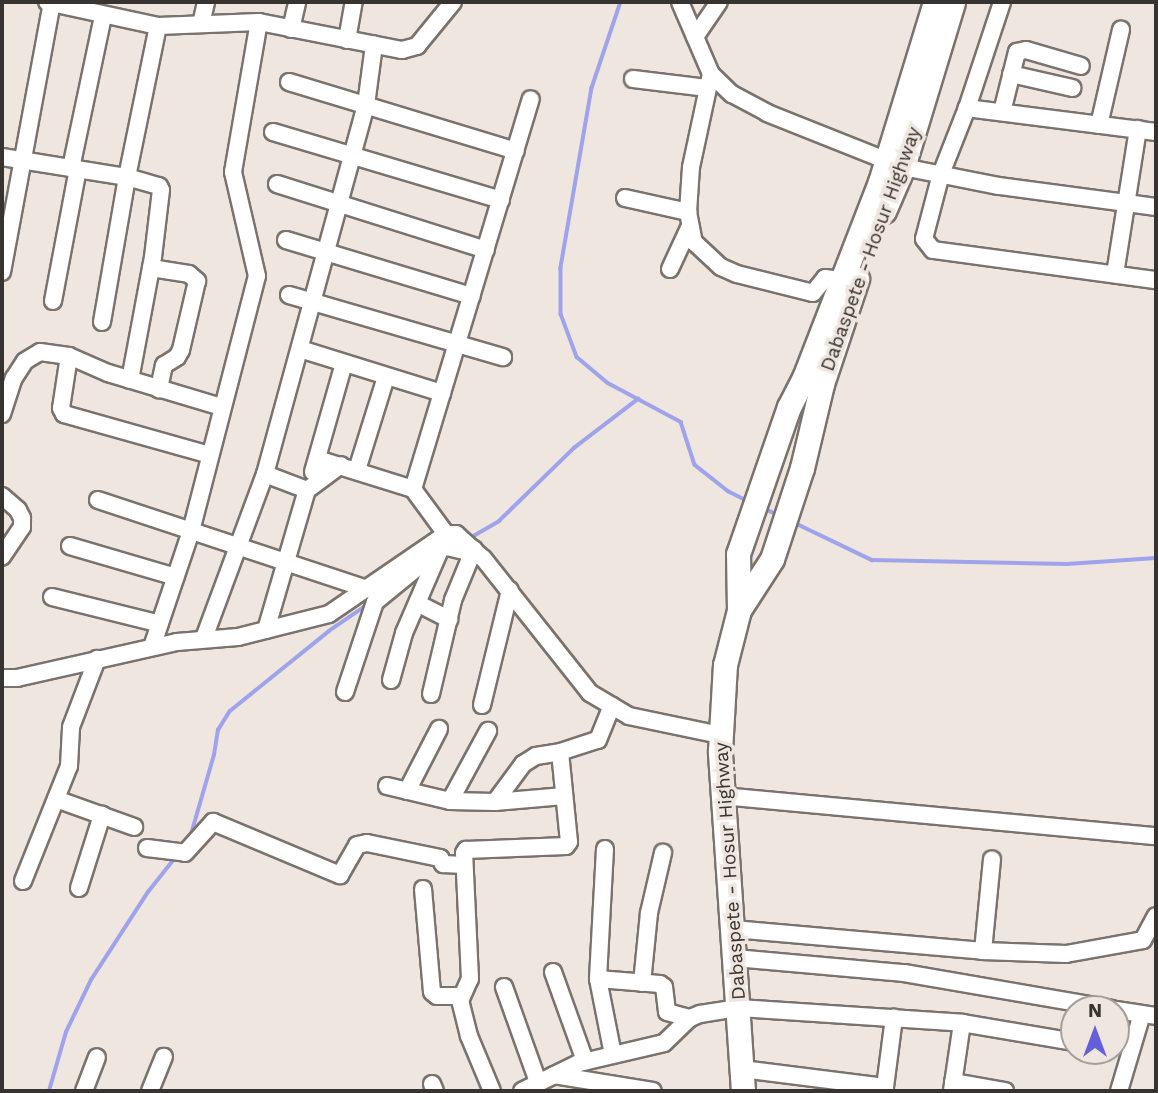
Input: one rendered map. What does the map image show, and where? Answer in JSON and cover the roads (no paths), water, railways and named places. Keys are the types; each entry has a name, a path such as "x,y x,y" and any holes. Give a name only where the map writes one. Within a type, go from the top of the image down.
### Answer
{"highway":[{"path":"813,381 841,280 894,165 935,2"},
{"name":"Dabaspete - Hosur Highway","path":"739,610 772,559 802,468 813,381 862,264 894,165 953,2"},
{"name":"Dabaspete - Hosur Highway","path":"743,1080 722,796 720,735 725,665 739,610 737,554 789,407 813,381"}],"street":[{"path":"2,272 50,2 96,10 158,26 259,22 374,45 411,49 429,34 453,2"},
{"path":"201,24 206,2"},
{"path":"292,29 297,2"},
{"path":"346,40 354,2"},
{"path":"670,269 688,220 691,167 709,81 680,2"},
{"path":"695,37 719,2"},
{"path":"1002,2 967,108 941,174 924,239 933,250 1156,280"},
{"path":"53,301 75,169 96,10"},
{"path":"152,648 191,531 257,276 233,172 259,22"},
{"path":"102,321 127,177 158,26"},
{"path":"1099,125 1121,30"},
{"path":"204,638 265,474 366,105 374,45"},
{"path":"1002,112 1015,56 1021,50 1081,66"},
{"path":"1011,74 1072,88"},
{"path":"633,79 709,81 767,113 894,165 999,186 1156,206"},
{"path":"289,82 516,151"},
{"path":"413,489 531,99"},
{"path":"967,108 1156,132"},
{"path":"1115,274 1138,129"},
{"path":"274,132 501,200"},
{"path":"2,156 127,177 159,186 161,190 151,268 130,380"},
{"path":"276,184 485,250"},
{"path":"625,198 688,220"},
{"path":"688,220 694,242 707,257 737,274 813,293 825,278 841,280"},
{"path":"286,240 471,296"},
{"path":"151,268 189,274 197,281 181,350 177,357 164,365 159,388"},
{"path":"289,295 503,357"},
{"path":"300,349 442,393"},
{"path":"2,414 14,378 25,360 40,352 69,356 130,380 221,407"},
{"path":"69,356 61,408 64,414 210,455"},
{"path":"344,363 315,466 349,468 413,489 451,534 473,550 510,590 590,693 629,716 720,735"},
{"path":"267,631 307,491 349,468 386,377"},
{"path":"265,474 307,491"},
{"path":"2,496 18,510 22,527 2,557"},
{"path":"98,500 367,589"},
{"path":"2,678 17,678 204,638 238,637 329,614 451,534"},
{"path":"70,546 176,577"},
{"path":"345,692 374,602 440,550 446,547 473,550"},
{"path":"391,680 404,633 419,604 440,550"},
{"path":"431,694 464,568 473,550"},
{"path":"482,705 510,590"},
{"path":"52,597 160,624"},
{"path":"419,604 449,620"},
{"path":"23,881 69,766 72,727 97,659"},
{"path":"495,803 523,764 536,756 560,752 598,740 612,706"},
{"path":"407,791 439,729"},
{"path":"450,801 488,731"},
{"path":"492,1091 469,1036 461,996 470,979 464,865 467,850 566,846 569,842 560,752"},
{"path":"387,786 450,801 495,803 565,796"},
{"path":"722,796 1156,836"},
{"path":"56,799 134,827"},
{"path":"79,888 102,815"},
{"path":"147,848 185,853 212,822 340,874 357,845 367,843 440,858 443,863 464,865"},
{"path":"605,849 598,979 613,1055"},
{"path":"642,983 649,913 663,853"},
{"path":"983,951 992,859"},
{"path":"424,889 432,992 437,996 461,996"},
{"path":"733,929 983,951 1066,954 1143,940 1156,916"},
{"path":"735,958 904,972 1060,999"},
{"path":"553,972 585,1061"},
{"path":"598,979 664,987 665,1010 690,1018 739,1007 962,1023 1060,1040"},
{"path":"503,987 538,1082"},
{"path":"1119,1091 1149,1015 1130,1012"},
{"path":"564,1081 585,1061 664,1043 690,1018"},
{"path":"743,1080 885,1089 894,1018"},
{"path":"962,1023 952,1087 1005,1091"},
{"path":"84,1091 97,1057"},
{"path":"150,1091 164,1057"},
{"path":"522,1091 538,1082 564,1081 653,1091"}],"waterway":[{"path":"621,2 592,88 561,268 561,314 577,357 608,383 681,422 695,465 728,491 748,501"},
{"path":"470,538 499,521 574,448 638,399"},
{"path":"761,507 776,514"},
{"path":"793,522 872,560 1067,564 1156,558"},
{"path":"190,838 214,755 218,730 230,711 329,631 367,605"},
{"path":"49,1091 66,1032 91,980 148,892 175,858"}]}
